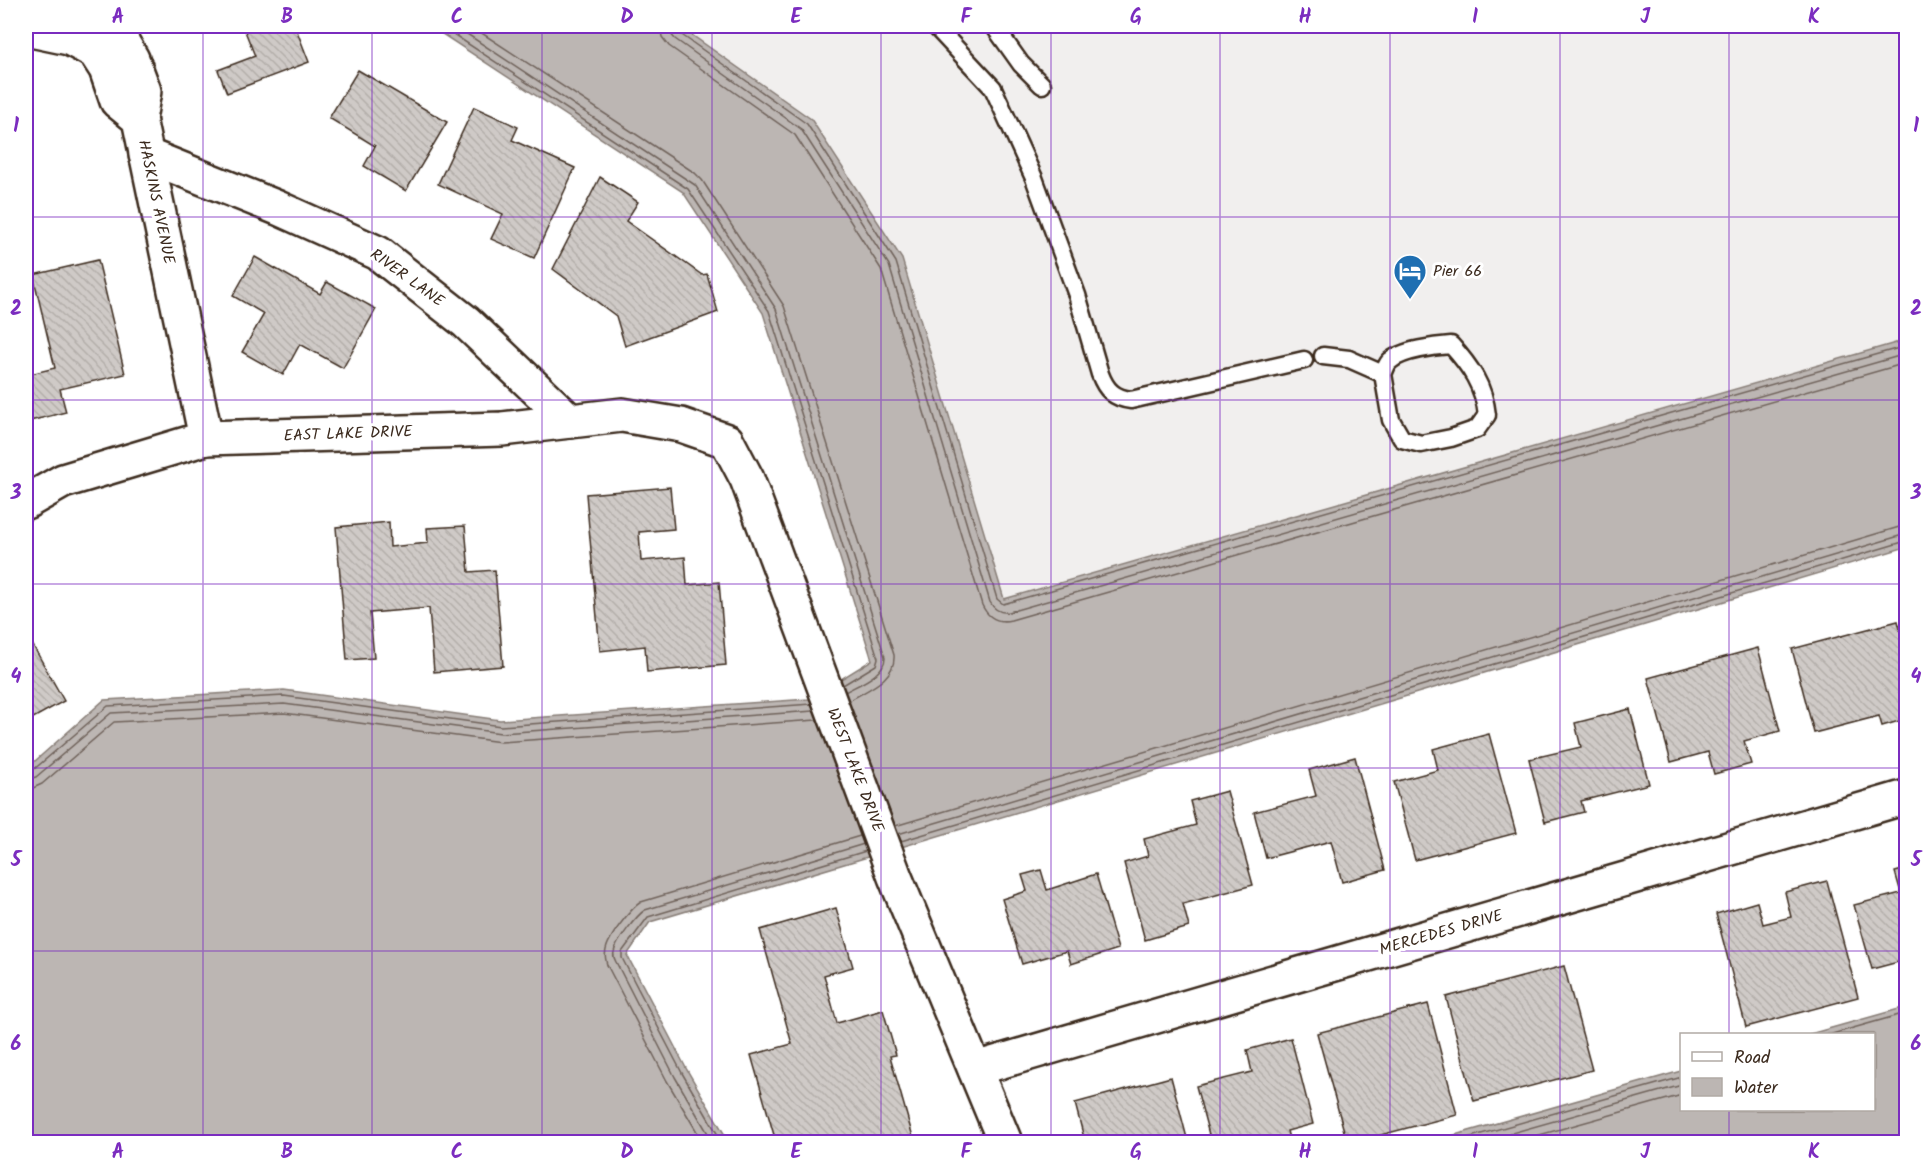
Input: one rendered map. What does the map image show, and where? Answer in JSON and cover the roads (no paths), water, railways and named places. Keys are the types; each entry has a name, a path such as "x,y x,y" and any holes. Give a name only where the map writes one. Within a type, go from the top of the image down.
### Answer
{"street":[{"path":"107,26 121,40 132,59 144,91 139,119"},
{"name":"HASKINS AVENUE","path":"26,29 69,38 95,52 106,69 117,101 139,119 206,438"},
{"name":"RIVER LANE","path":"146,155 278,208 378,253 466,322 570,421"},
{"name":"EAST LAKE DRIVE","path":"26,502 63,481 206,438 502,429 622,415 681,425"},
{"name":"WEST LAKE DRIVE","path":"681,425 727,441 747,479 895,877 1005,1143"},
{"name":"MERCEDES DRIVE","path":"975,1069 1906,797"}],"lane":[{"path":"935,26 993,88 1034,178 1077,295 1103,383 1111,393 1120,399 1131,400 1304,360"},
{"path":"994,26 1021,64 1042,85"},
{"path":"1452,345 1465,360 1485,396 1487,415 1477,429 1451,438 1421,444 1402,439 1391,420 1383,374 1390,360 1403,354 1433,346 1452,345"},
{"path":"1323,356 1349,359 1383,374"}],"water":[{"path":"430,26 679,26 811,119 902,259 1004,599 1906,340 1906,547 650,922 627,955 687,1070 729,1142 26,1142 26,769 104,700 284,690 500,720 809,699 872,660 763,313 683,192"},
{"path":"1906,1007 1906,1142 1430,1142 1680,1071 1680,1111 1875,1111 1875,1033 1814,1033"}],"place":[{"name":"Pier 66","path":"1410,300"}]}
